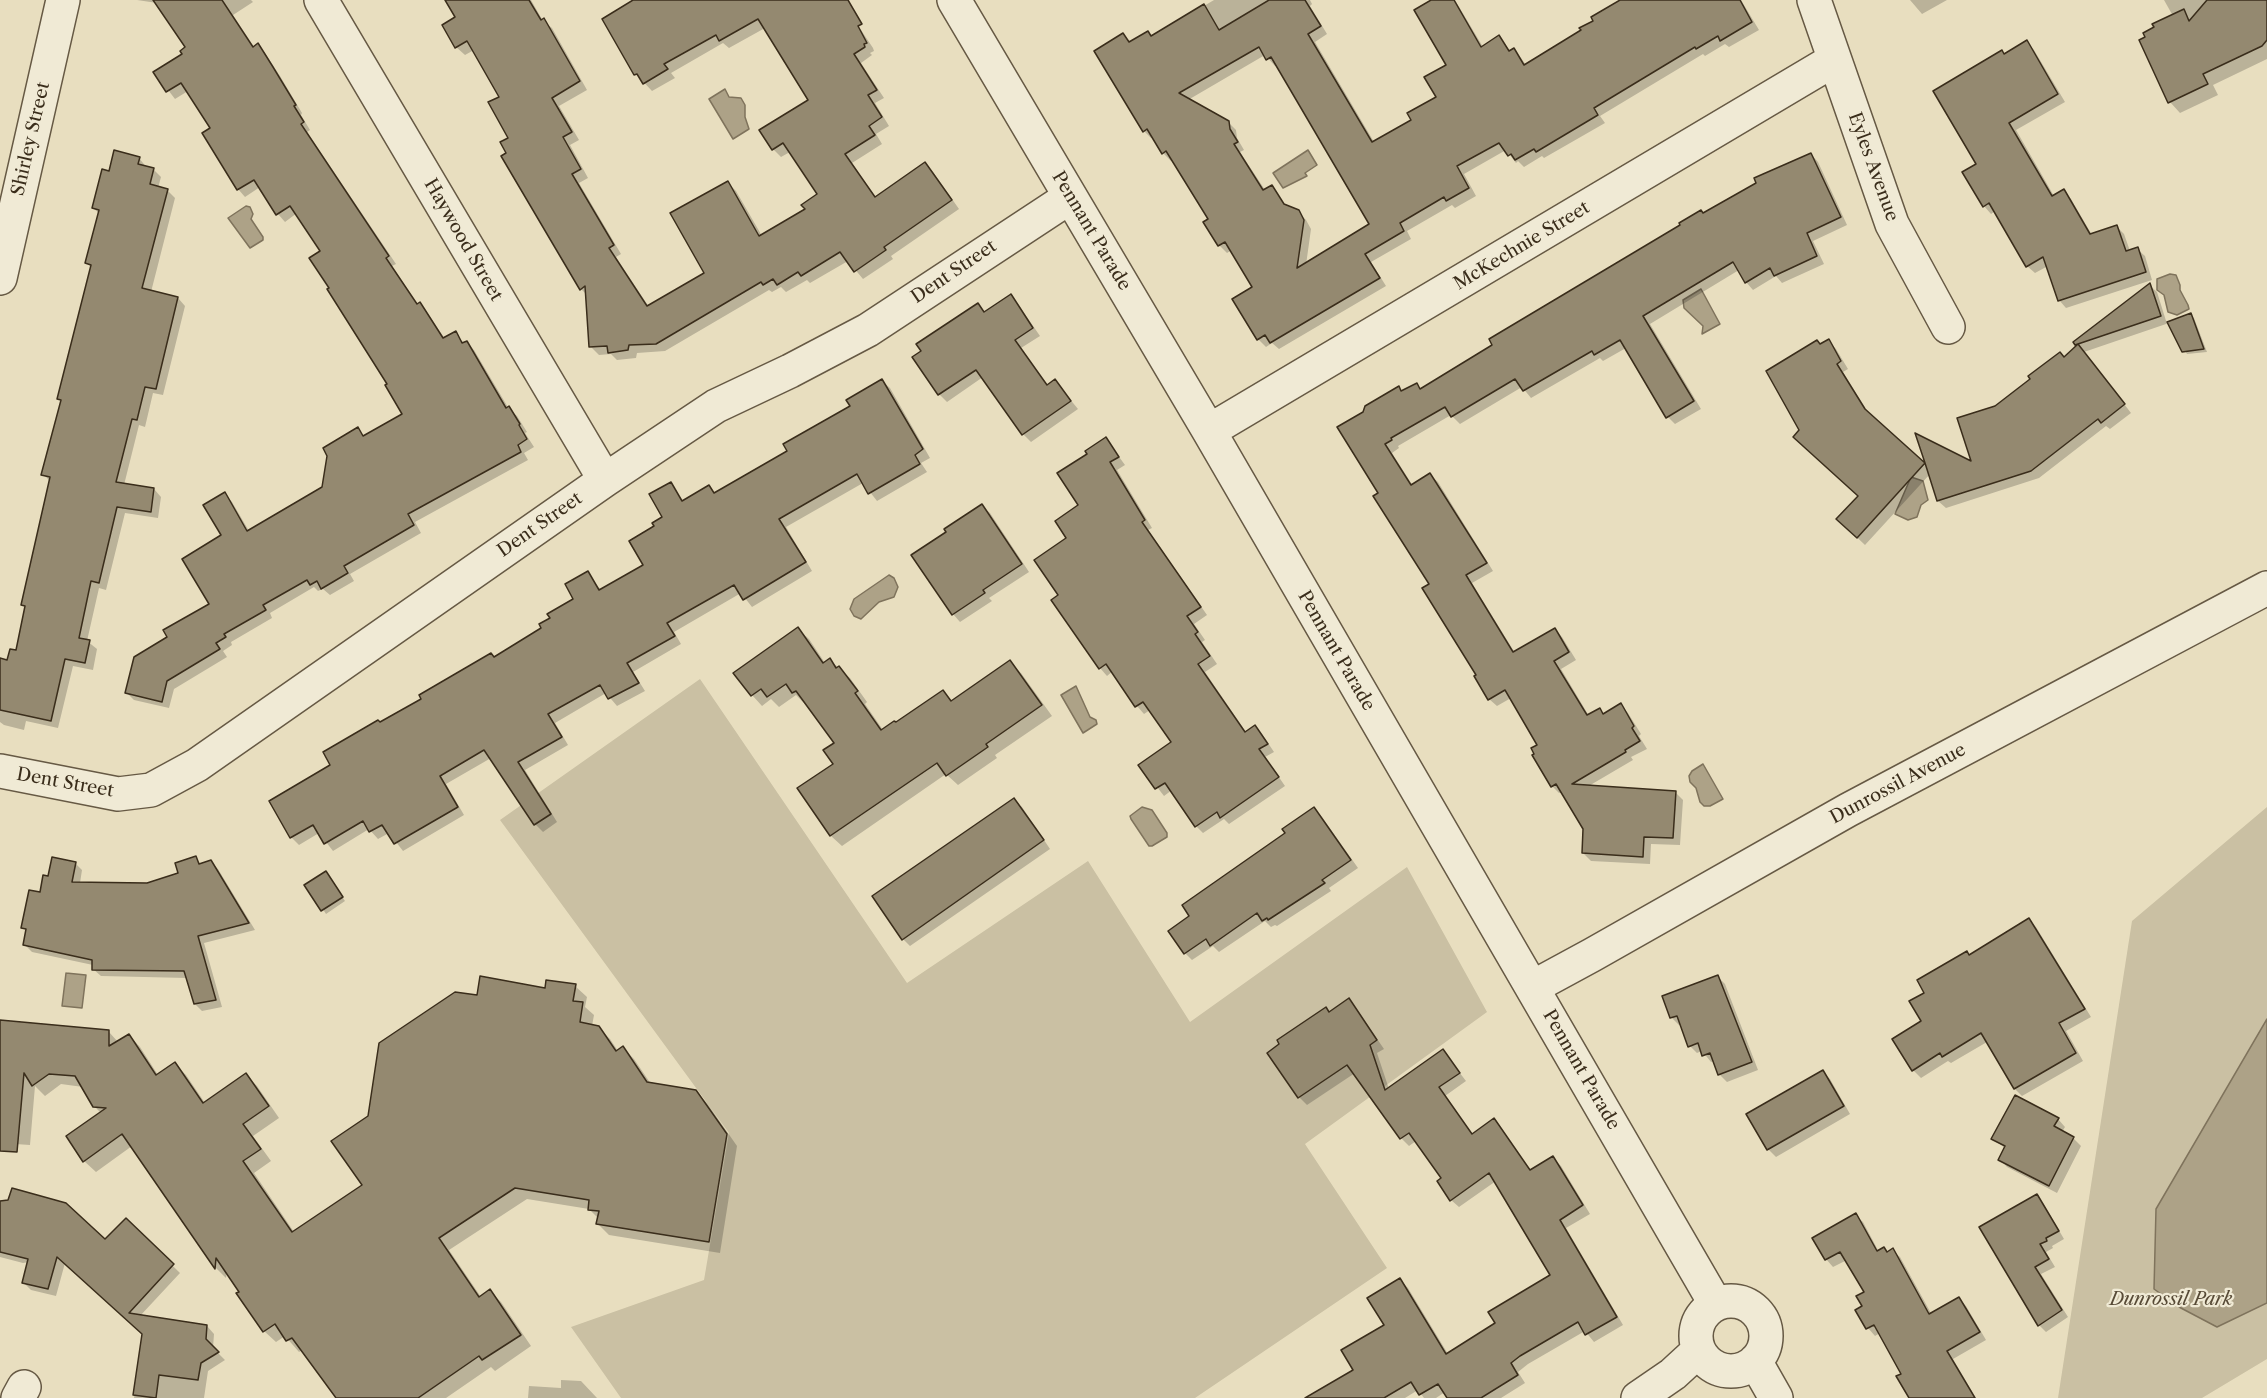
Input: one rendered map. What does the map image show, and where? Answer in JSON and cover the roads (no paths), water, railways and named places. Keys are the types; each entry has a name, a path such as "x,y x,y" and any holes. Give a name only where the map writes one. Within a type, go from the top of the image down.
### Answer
{"street":[{"name":"Shirley Street","path":"0,278 63,0"},
{"name":"Haywood Street","path":"321,0 605,480"},
{"name":"Pennant Parade","path":"954,0 1209,431 1715,1303"},
{"name":"Eyles Avenue","path":"1814,0 1892,224 1948,327"},
{"name":"McKechnie Street","path":"1209,431 1834,60"},
{"name":"Dent Street","path":"0,771 118,794 151,790 197,765 605,480 716,406 868,330 1070,197"},
{"name":"Dunrossil Avenue","path":"1533,987 1848,810 2267,588"},
{"path":"1737,1300 1748,1304 1757,1311 1763,1321 1766,1342 1762,1353 1746,1368 1724,1371 1713,1367 1698,1351 1695,1329 1706,1310 1715,1303 1737,1300"},
{"path":"1638,1398 1673,1374 1698,1351"},
{"path":"1755,1361 1776,1398"}],"park label":[{"name":"Dunrossil Park","path":"2171,1300"}]}
